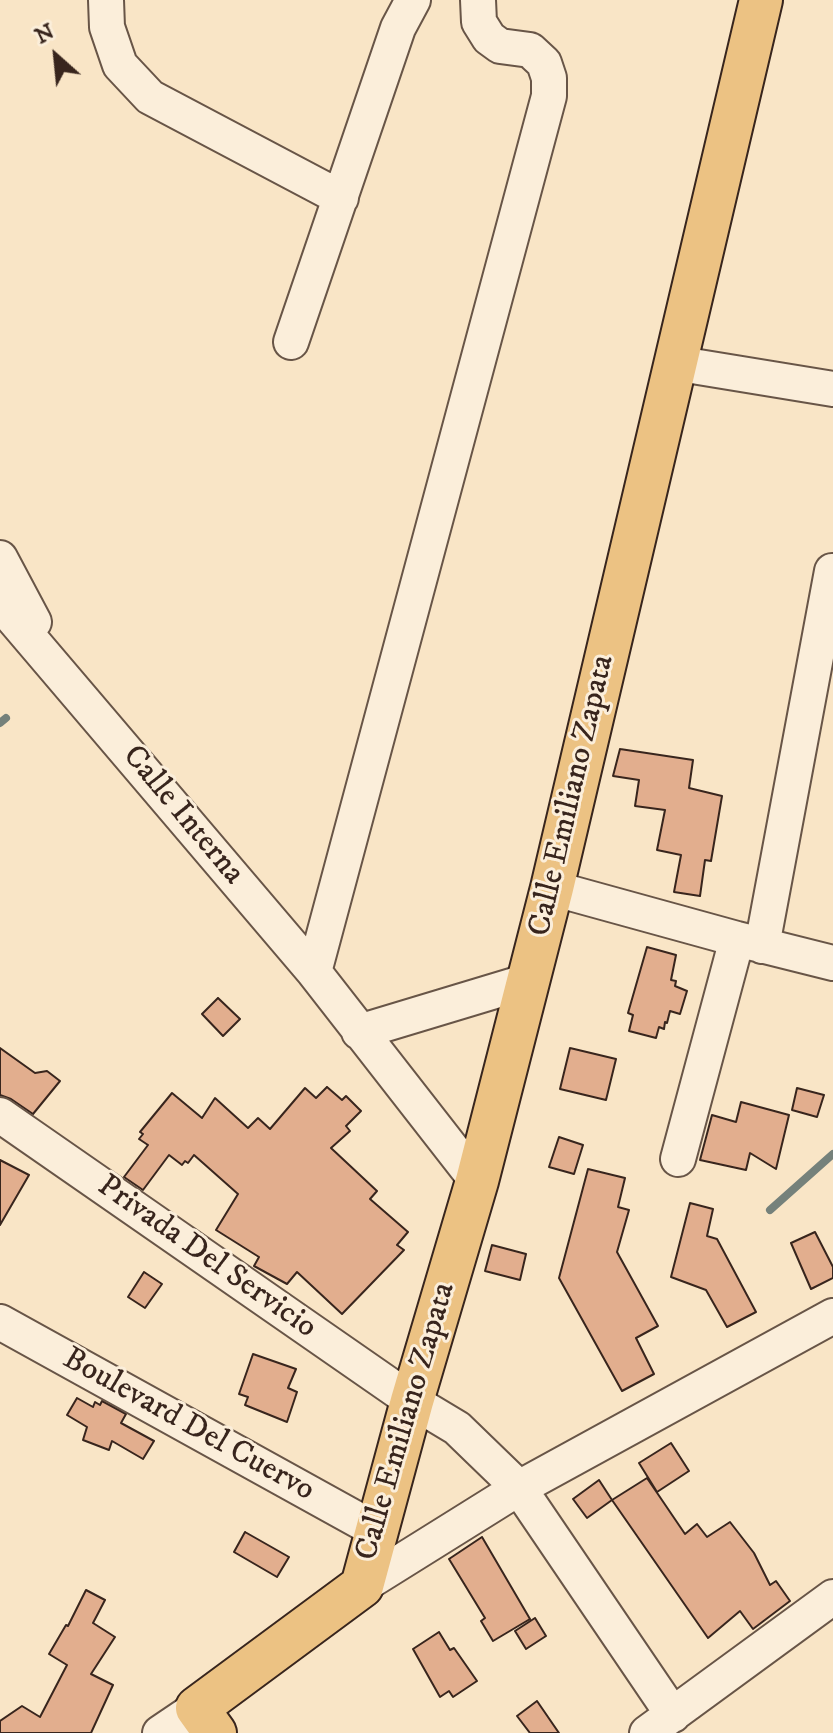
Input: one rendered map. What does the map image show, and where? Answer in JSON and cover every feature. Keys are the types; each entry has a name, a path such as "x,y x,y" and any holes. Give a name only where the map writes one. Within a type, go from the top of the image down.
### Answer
{"main road":[{"name":"Calle Emiliano Zapata","path":"206,1721 362,1586 412,1401 477,1181 552,888 761,0"}],"street":[{"path":"106,0 107,27 120,65 150,97 341,198"},
{"path":"291,342 398,28 413,0"},
{"path":"314,972 549,96 549,78 544,63 530,50 500,46 489,38 479,22 478,0"},
{"path":"674,363 833,389"},
{"path":"0,558 60,672"},
{"path":"678,1159 749,942 832,571"},
{"name":"Calle Interna","path":"0,603 314,972 477,1181"},
{"path":"552,888 833,963"},
{"path":"359,1032 528,981"},
{"name":"Privada Del Servicio","path":"0,1115 412,1401 457,1428 519,1488 660,1724"},
{"name":"Calle Emiliano Zapata","path":"362,1586 519,1488 833,1316"},
{"name":"Boulevard Del Cuervo","path":"0,1322 376,1530"},
{"path":"660,1724 833,1597"},
{"name":"Calle Emiliano Zapata","path":"160,1733 206,1721"}],"building":[{"path":"620,749 693,760 689,788 722,796 711,861 705,860 700,896 674,892 681,855 657,850 665,810 635,806 639,780 613,776"},
{"path":"647,947 676,955 671,980 676,981 675,986 687,991 680,1014 670,1011 664,1029 659,1027 656,1038 629,1031 633,1015 628,1013"},
{"path":"218,998 240,1019 223,1036 202,1014"},
{"path":"0,1048 35,1073 47,1071 60,1081 33,1114 0,1095"},
{"path":"570,1048 616,1059 606,1100 560,1089"},
{"path":"327,1087 342,1100 346,1096 361,1111 346,1126 350,1131 331,1148 377,1191 370,1199 408,1232 397,1245 404,1250 342,1314 297,1272 287,1284 254,1266 259,1257 216,1230 238,1194 194,1155 182,1165 169,1155 143,1190 124,1177 148,1145 139,1139 143,1134 140,1132 172,1093 202,1118 215,1098 248,1128 258,1118 270,1129 305,1088 316,1098"},
{"path":"797,1088 824,1095 817,1117 792,1110"},
{"path":"741,1102 789,1115 776,1169 750,1153 746,1170 700,1160 712,1115 736,1122"},
{"path":"559,1137 583,1145 574,1174 549,1167"},
{"path":"0,1160 29,1175 0,1225"},
{"path":"588,1169 625,1178 618,1207 629,1210 617,1252 658,1326 636,1338 654,1374 622,1391 559,1278"},
{"path":"690,1203 713,1209 707,1236 717,1239 756,1312 727,1327 706,1290 671,1277"},
{"path":"815,1232 833,1267 833,1278 811,1289 791,1243"},
{"path":"492,1245 526,1254 520,1280 485,1271"},
{"path":"144,1272 162,1284 145,1308 128,1297"},
{"path":"253,1354 296,1369 288,1388 297,1392 287,1422 245,1405 248,1397 239,1394"},
{"path":"77,1398 93,1407 95,1402 100,1405 102,1401 126,1414 121,1423 154,1441 143,1459 112,1441 109,1450 83,1440 87,1427 67,1415"},
{"path":"671,1443 689,1471 657,1492 639,1463"},
{"path":"647,1478 685,1534 697,1524 707,1537 730,1522 754,1553 770,1585 776,1581 790,1601 753,1629 740,1611 708,1638 612,1500"},
{"path":"599,1480 612,1500 587,1518 573,1499"},
{"path":"245,1532 289,1557 277,1577 234,1552"},
{"path":"482,1537 530,1619 493,1641 481,1621 485,1618 449,1559"},
{"path":"86,1590 105,1600 93,1623 115,1637 91,1674 113,1685 91,1733 0,1733 0,1721 22,1706 40,1717 67,1665 49,1654 68,1626"},
{"path":"535,1618 546,1636 526,1649 515,1631"},
{"path":"439,1632 477,1681 453,1697 449,1691 440,1697 413,1649"},
{"path":"537,1701 559,1733 530,1733 517,1716"}],"waterway":[{"path":"0,723 6,718"},
{"path":"770,1210 833,1154"}]}
